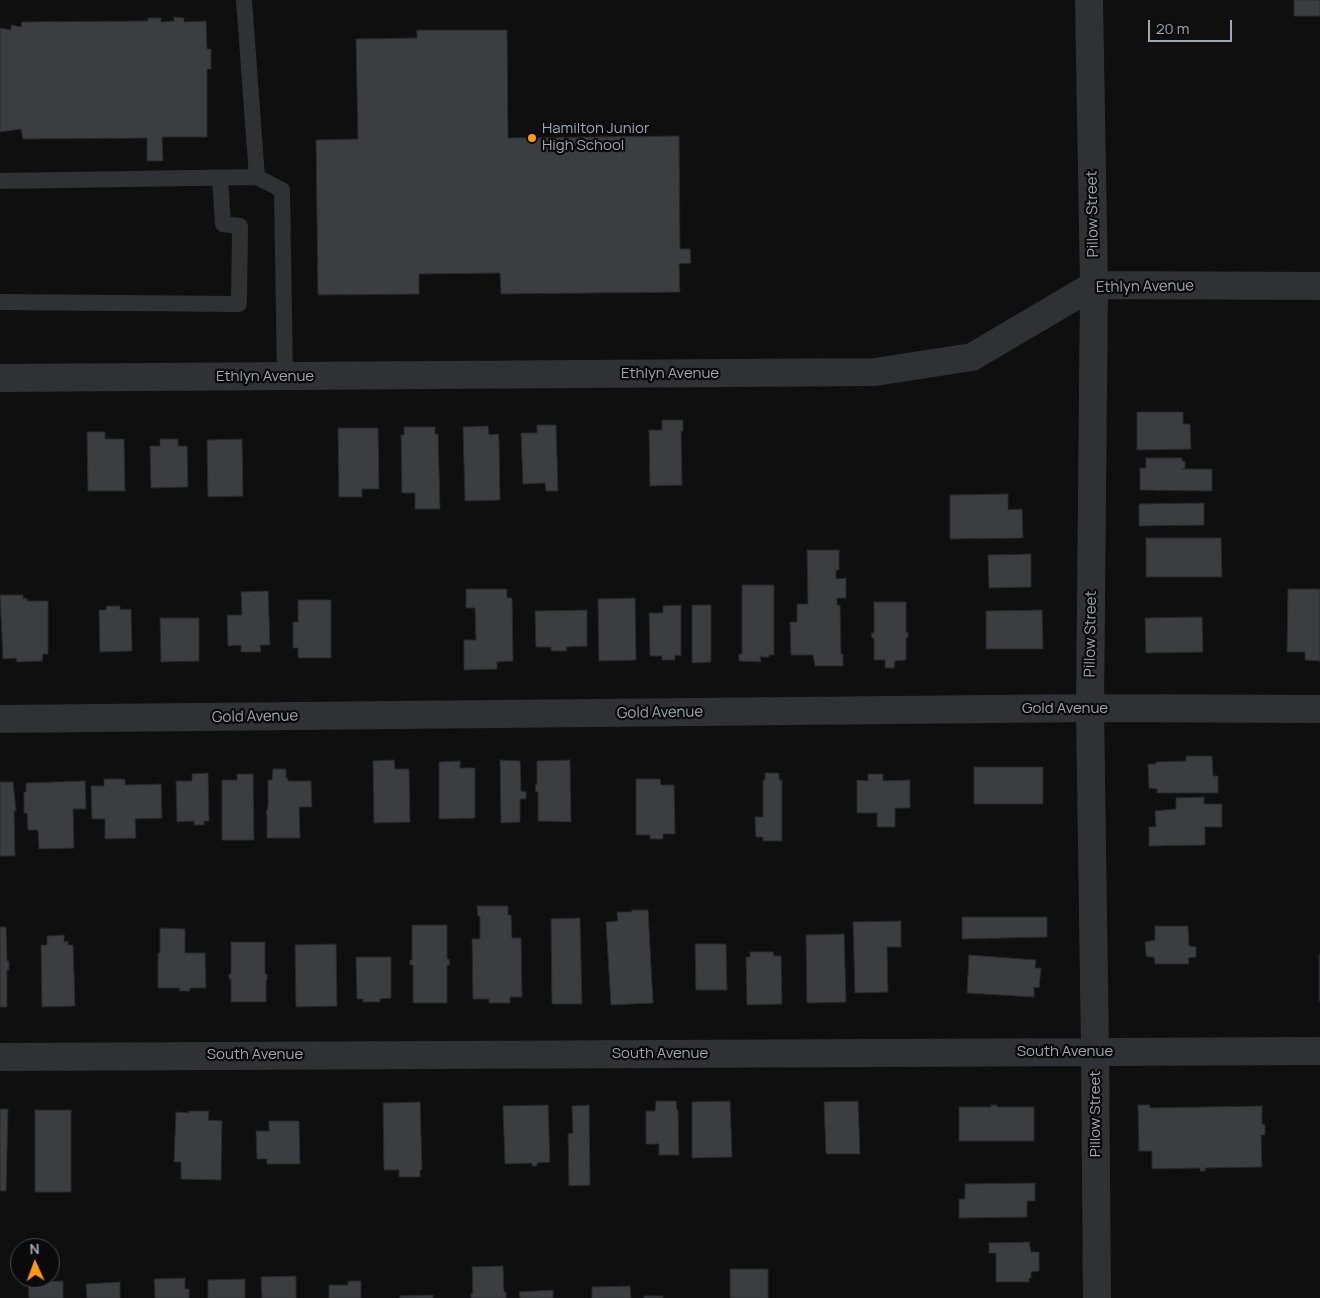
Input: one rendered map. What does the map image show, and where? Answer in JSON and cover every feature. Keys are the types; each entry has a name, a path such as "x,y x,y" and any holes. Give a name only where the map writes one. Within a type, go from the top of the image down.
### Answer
{"street":[{"name":"Pillow Street","path":"1089,0 1094,285 1090,708 1097,1298"},
{"name":"Ethlyn Avenue","path":"0,378 875,372 972,357 1094,285 1320,286"},
{"name":"Gold Avenue","path":"0,719 1090,708 1320,710"},
{"name":"South Avenue","path":"0,1057 1320,1051"}],"lane":[{"path":"244,0 257,177"},
{"path":"0,181 257,177 282,190 285,377"},
{"path":"0,302 239,304 240,226 223,224 220,178"}],"building":[{"path":"1294,0 1320,0 1320,16 1294,16"},
{"path":"174,17 184,18 184,22 206,21 207,49 211,49 211,69 207,69 207,137 162,137 163,161 147,161 147,138 23,139 21,129 0,132 0,28 11,30 11,25 21,27 22,22 148,21 148,18 161,18 161,22 174,21"},
{"path":"417,30 507,30 508,138 679,136 680,249 690,249 691,263 679,264 680,292 501,294 500,273 419,274 419,294 318,295 316,140 358,139 356,39 417,38"},
{"path":"1137,412 1183,412 1183,424 1190,424 1191,449 1137,450"},
{"path":"662,420 683,420 683,431 681,431 682,485 650,486 649,430 662,430"},
{"path":"537,425 556,425 558,491 546,491 545,483 523,484 521,433 537,433"},
{"path":"488,426 489,435 498,434 499,440 500,500 465,501 463,427"},
{"path":"404,427 435,427 435,434 438,434 440,509 415,509 415,493 402,493 401,435 404,435"},
{"path":"338,428 378,428 379,489 362,489 362,497 339,497"},
{"path":"87,432 105,432 105,439 124,439 125,491 88,491"},
{"path":"160,439 178,439 178,446 187,446 188,487 151,488 150,446 160,446"},
{"path":"242,439 243,496 208,497 207,440"},
{"path":"1146,458 1182,458 1182,461 1185,461 1185,468 1181,469 1212,469 1212,491 1140,490 1140,468 1146,468"},
{"path":"1008,494 1008,510 1022,509 1023,538 950,539 950,495"},
{"path":"1204,503 1204,525 1139,526 1139,504"},
{"path":"1146,538 1221,538 1222,577 1146,577"},
{"path":"807,550 839,550 839,570 836,570 836,579 846,578 846,598 837,598 837,605 840,605 843,666 815,666 813,655 791,655 790,622 797,622 797,604 808,604"},
{"path":"1031,554 1031,587 989,588 988,555"},
{"path":"742,585 774,585 774,655 761,657 760,655 761,662 739,661 739,654 742,654"},
{"path":"466,589 507,589 507,598 512,598 513,661 497,662 497,669 464,670 464,640 476,640 475,608 466,608"},
{"path":"1288,589 1320,589 1320,661 1305,660 1305,652 1287,652"},
{"path":"268,591 270,645 260,645 261,652 241,652 241,645 228,646 227,615 242,615 241,592"},
{"path":"0,595 23,595 23,599 27,598 27,601 48,601 48,654 43,654 42,661 17,662 16,658 3,659"},
{"path":"635,598 636,660 599,661 598,599"},
{"path":"298,600 331,600 331,658 298,658 298,648 293,648 293,622 298,622"},
{"path":"874,602 906,602 906,632 908,632 908,638 906,638 906,660 895,661 894,668 885,668 885,660 874,660 874,638 872,638 871,633 874,633"},
{"path":"681,605 681,656 675,655 675,660 662,660 662,656 650,656 649,613 663,613 663,606"},
{"path":"692,605 711,605 711,662 692,663"},
{"path":"106,606 120,606 120,610 131,609 132,651 100,652 99,610 106,610"},
{"path":"587,610 587,646 566,647 567,651 551,651 551,647 536,647 535,611"},
{"path":"1042,610 1043,649 986,649 986,611"},
{"path":"1202,617 1203,652 1146,653 1145,618"},
{"path":"160,618 199,618 199,661 161,662"},
{"path":"1186,756 1212,756 1213,776 1218,776 1218,793 1157,793 1157,789 1149,788 1148,764 1186,761"},
{"path":"394,760 395,769 409,769 410,822 374,823 373,761"},
{"path":"500,760 520,761 521,791 526,792 526,799 520,799 520,822 501,823"},
{"path":"570,760 571,822 538,821 538,792 536,792 535,785 537,785 537,761"},
{"path":"460,761 460,768 475,768 475,818 439,819 439,762"},
{"path":"974,767 1043,767 1043,804 974,804"},
{"path":"273,769 286,769 288,781 311,781 312,807 299,807 300,838 267,838 268,780 272,780"},
{"path":"208,773 209,821 204,821 204,825 194,825 194,821 177,822 176,781 192,781 192,774"},
{"path":"765,773 779,773 779,780 782,780 782,841 763,841 763,837 756,837 755,817 763,817 763,780 765,780"},
{"path":"237,774 253,774 254,840 222,840 222,780 237,780"},
{"path":"868,774 883,774 883,781 910,780 910,808 895,808 895,827 877,827 877,813 857,813 857,780 868,781"},
{"path":"104,779 125,779 125,785 161,784 162,818 135,819 136,838 105,839 105,819 92,819 91,786 104,786"},
{"path":"636,779 660,779 661,785 674,785 675,834 663,834 663,839 650,839 650,835 636,835"},
{"path":"85,781 86,809 73,809 74,848 39,849 38,830 28,830 27,813 24,813 26,783"},
{"path":"0,782 13,782 16,811 14,811 15,856 0,856"},
{"path":"1204,797 1204,804 1222,804 1222,827 1205,827 1205,845 1149,846 1149,827 1156,827 1155,811 1176,809 1176,798"},
{"path":"477,906 508,906 508,915 511,915 512,938 521,938 522,997 510,997 510,1003 489,1003 489,999 473,999 472,939 480,939 480,917 478,916"},
{"path":"632,910 648,910 653,1003 611,1005 606,922 618,921 617,912 632,912"},
{"path":"962,917 1047,917 1047,937 962,939"},
{"path":"580,918 582,1004 552,1004 551,919"},
{"path":"901,921 901,947 887,947 888,992 855,993 853,922"},
{"path":"412,925 447,925 447,959 449,959 450,965 447,965 447,1003 413,1003 413,965 410,965 410,960 412,960"},
{"path":"1155,926 1188,926 1189,946 1196,947 1196,957 1188,958 1189,964 1155,964 1154,957 1147,957 1146,955 1145,942 1155,940"},
{"path":"0,927 6,927 7,961 9,961 9,970 7,970 7,1007 0,1007"},
{"path":"160,928 185,929 185,953 205,953 206,988 190,988 190,991 179,991 180,988 158,988"},
{"path":"844,934 846,1002 807,1003 806,935"},
{"path":"64,935 64,942 68,941 68,945 73,945 75,1006 42,1007 41,945 47,945 47,936"},
{"path":"231,942 265,942 266,1002 231,1002 231,979 229,979 229,974 231,974"},
{"path":"336,944 337,1006 296,1007 295,945"},
{"path":"695,944 726,944 727,990 696,990"},
{"path":"750,952 773,952 774,956 781,956 782,1004 747,1005 746,957 750,957"},
{"path":"969,955 1036,960 1035,968 1041,968 1039,988 1034,987 1034,997 967,993"},
{"path":"1320,955 1320,1001 1319,1001"},
{"path":"356,957 391,957 391,998 380,999 380,1002 363,1002 363,999 357,999"},
{"path":"656,1101 676,1101 679,1155 659,1155 659,1144 646,1144 646,1111 655,1111"},
{"path":"730,1101 732,1157 692,1158 692,1102"},
{"path":"858,1101 860,1154 826,1154 824,1102"},
{"path":"420,1102 422,1170 420,1170 420,1177 399,1177 399,1170 384,1170 383,1103"},
{"path":"548,1105 550,1162 537,1163 537,1166 532,1166 532,1163 505,1164 503,1106"},
{"path":"589,1105 590,1185 569,1186 568,1134 573,1133 572,1106"},
{"path":"991,1105 997,1105 997,1107 1034,1107 1034,1141 959,1141 959,1107 991,1107"},
{"path":"1138,1105 1150,1105 1150,1108 1262,1106 1262,1124 1265,1125 1265,1135 1261,1135 1262,1167 1205,1168 1205,1171 1200,1171 1200,1168 1152,1169 1152,1151 1139,1151"},
{"path":"0,1109 8,1109 6,1191 0,1191"},
{"path":"35,1110 71,1110 71,1192 35,1192"},
{"path":"189,1111 209,1111 208,1120 222,1121 221,1180 181,1179 181,1162 174,1162 176,1112 189,1113"},
{"path":"269,1121 299,1121 300,1164 267,1164 267,1159 257,1159 256,1131 269,1131"},
{"path":"1035,1183 1035,1201 1027,1201 1027,1217 959,1218 959,1199 965,1199 965,1184"},
{"path":"1029,1242 1031,1252 1039,1252 1039,1271 1031,1272 1029,1282 996,1282 996,1253 989,1253 989,1243"},
{"path":"503,1266 506,1298 471,1298 471,1293 473,1293 472,1267"},
{"path":"730,1269 768,1269 768,1298 730,1298"},
{"path":"296,1276 296,1298 262,1298 261,1277"},
{"path":"185,1278 185,1289 189,1289 189,1298 155,1298 154,1279"},
{"path":"245,1279 245,1298 208,1298 208,1280"},
{"path":"60,1281 63,1281 63,1298 29,1298 28,1288 60,1288"},
{"path":"348,1281 361,1281 361,1298 329,1298 329,1285 348,1285"},
{"path":"120,1282 120,1298 87,1298 86,1284"},
{"path":"630,1286 631,1298 592,1298 592,1287"},
{"path":"553,1290 553,1298 520,1298 519,1292"},
{"path":"433,1295 433,1298 400,1298 400,1296"},
{"path":"644,1296 663,1296 663,1298 644,1298"}],"place":[{"name":"Hamilton Junior High School","path":"532,138"}]}
